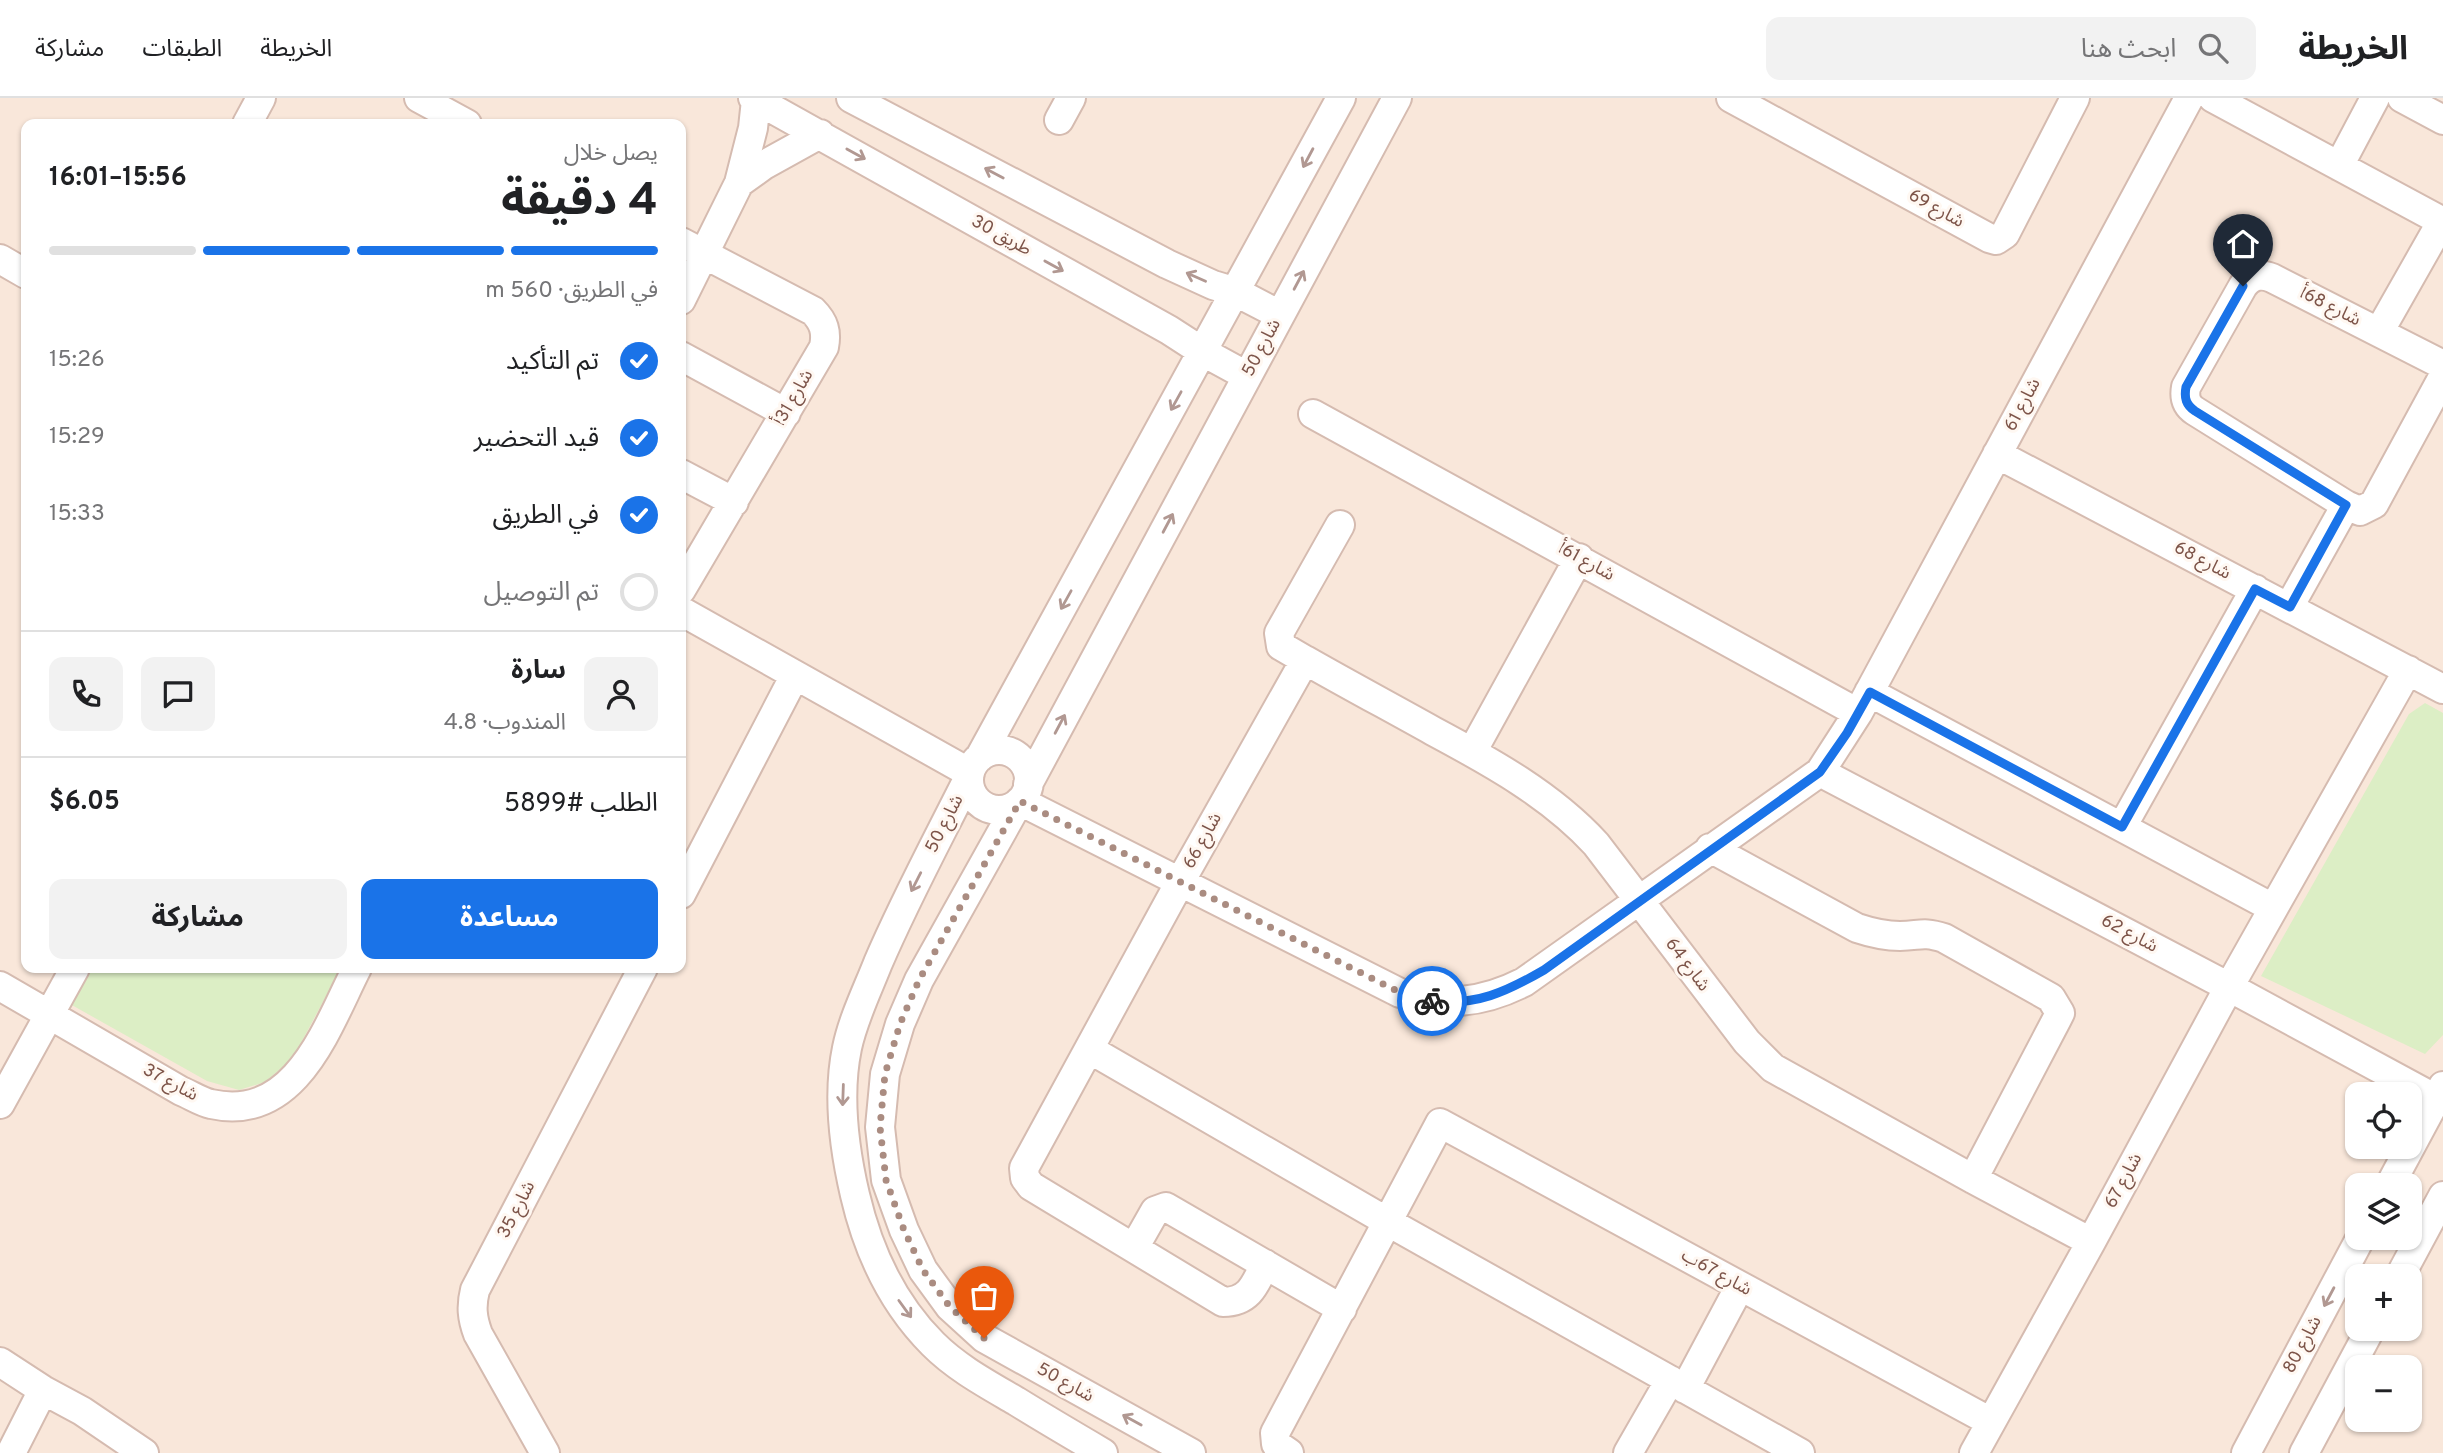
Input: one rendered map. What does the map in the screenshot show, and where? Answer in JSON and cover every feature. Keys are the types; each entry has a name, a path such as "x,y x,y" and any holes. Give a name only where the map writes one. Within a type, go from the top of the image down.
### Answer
{"street":[{"path":"250,119 261,98"},
{"path":"419,98 458,119"},
{"path":"851,98 1167,264 1213,285 1236,292 1280,315"},
{"name":"شارع 50","path":"1103,1453 968,1373 934,1344 904,1310 880,1271 863,1228 852,1184 845,1141 842,1095 847,1048 861,1003 900,913 973,769 1341,98"},
{"name":"شارع 50","path":"1191,1453 984,1338 950,1307 918,1260 886,1180 880,1127 885,1074 900,1024 919,980 1022,796 1397,98"},
{"name":"شارع 69","path":"1731,98 1773,108 1996,240 2005,234 2075,98"},
{"name":"شارع 61","path":"1820,772 1864,702 2189,98"},
{"path":"2213,98 2442,222 2379,332"},
{"path":"2339,166 2375,98"},
{"path":"2402,98 2443,120"},
{"path":"739,183 753,128 755,99"},
{"name":"طريق 30","path":"755,99 1247,376"},
{"path":"686,276 692,248 739,183 820,134"},
{"name":"شارع 31أ","path":"686,582 824,346 825,327 813,311 692,248"},
{"path":"0,259 21,271"},
{"name":"شارع 68أ","path":"2346,505 2191,408 2185,398 2186,387 2243,286 2259,275 2272,278 2443,365"},
{"path":"686,359 786,413"},
{"path":"2290,607 2346,505 2360,511 2374,504 2443,377"},
{"name":"شارع 61أ","path":"1312,414 1580,558 1864,702"},
{"name":"شارع 68","path":"1997,454 2443,689"},
{"path":"686,477 734,502"},
{"path":"1305,660 1281,646 1279,633 1340,525"},
{"path":"1472,752 1580,558"},
{"path":"2122,827 2255,589"},
{"path":"686,614 973,769"},
{"name":"شارع 64","path":"1305,660 1472,752 1545,797 1572,818 1596,844 1747,1042 1773,1068 2091,1242"},
{"name":"شارع 66","path":"1133,1248 1031,1186 1025,1178 1024,1168 1305,660"},
{"name":"شارع 67","path":"1974,1453 2229,987 2408,670"},
{"path":"686,884 795,675"},
{"path":"1864,702 2122,827 2273,908"},
{"path":"996,751 1013,754 1025,766 1022,796 1002,810 985,806 973,794 973,769 996,751"},
{"path":"1022,796 1180,882 1401,993 1422,1000 1449,1003 1477,1000 1524,982 1820,772"},
{"name":"شارع 62","path":"1820,772 2229,987 2439,1093"},
{"path":"1710,848 1857,928 1880,936 1918,933 1944,938 2055,1003 2060,1013 1973,1179"},
{"path":"0,1104 72,973"},
{"name":"شارع 37","path":"0,986 181,1091 208,1104 240,1106 274,1096 294,1080 308,1061 353,973"},
{"name":"شارع 35","path":"545,1453 478,1334 472,1320 472,1305 475,1290 640,973"},
{"path":"1089,1049 1388,1222 1800,1453"},
{"path":"2396,1173 2439,1093"},
{"name":"شارع 67ب","path":"1388,1222 1440,1123 1991,1422"},
{"path":"2406,1264 2443,1196"},
{"path":"1265,1264 1250,1293 1242,1299 1223,1302 1133,1248 1155,1211 1166,1207 1342,1308"},
{"path":"1289,1453 1276,1444 1275,1433 1388,1222"},
{"name":"شارع 80","path":"2246,1453 2354,1250"},
{"path":"1628,1453 1678,1384 1740,1286"},
{"path":"2304,1453 2364,1341"},
{"path":"0,1362 82,1411 144,1453"},
{"path":"11,1453 43,1390"}],"shaded area":[{"path":"0,98 2443,98 2443,1453 0,1453"}],"green space":[{"path":"2425,703 2443,713 2443,1035 2425,1054 2261,976 2409,714"},
{"path":"87,973 338,973 293,1058 265,1082 239,1090 207,1081 70,1004"}],"way so far":[{"path":"984,1338 950,1307 923,1270 904,1230 886,1180 880,1127 885,1074 900,1024 919,980 1020,801 1401,993 1432,1001"}],"route":[{"path":"1432,1001 1449,1003 1477,1000 1503,992 1544,970 1710,848 1820,772 1847,733 1870,692 2122,827 2255,589 2290,607 2346,505 2187,404 2186,387 2243,286"}]}
